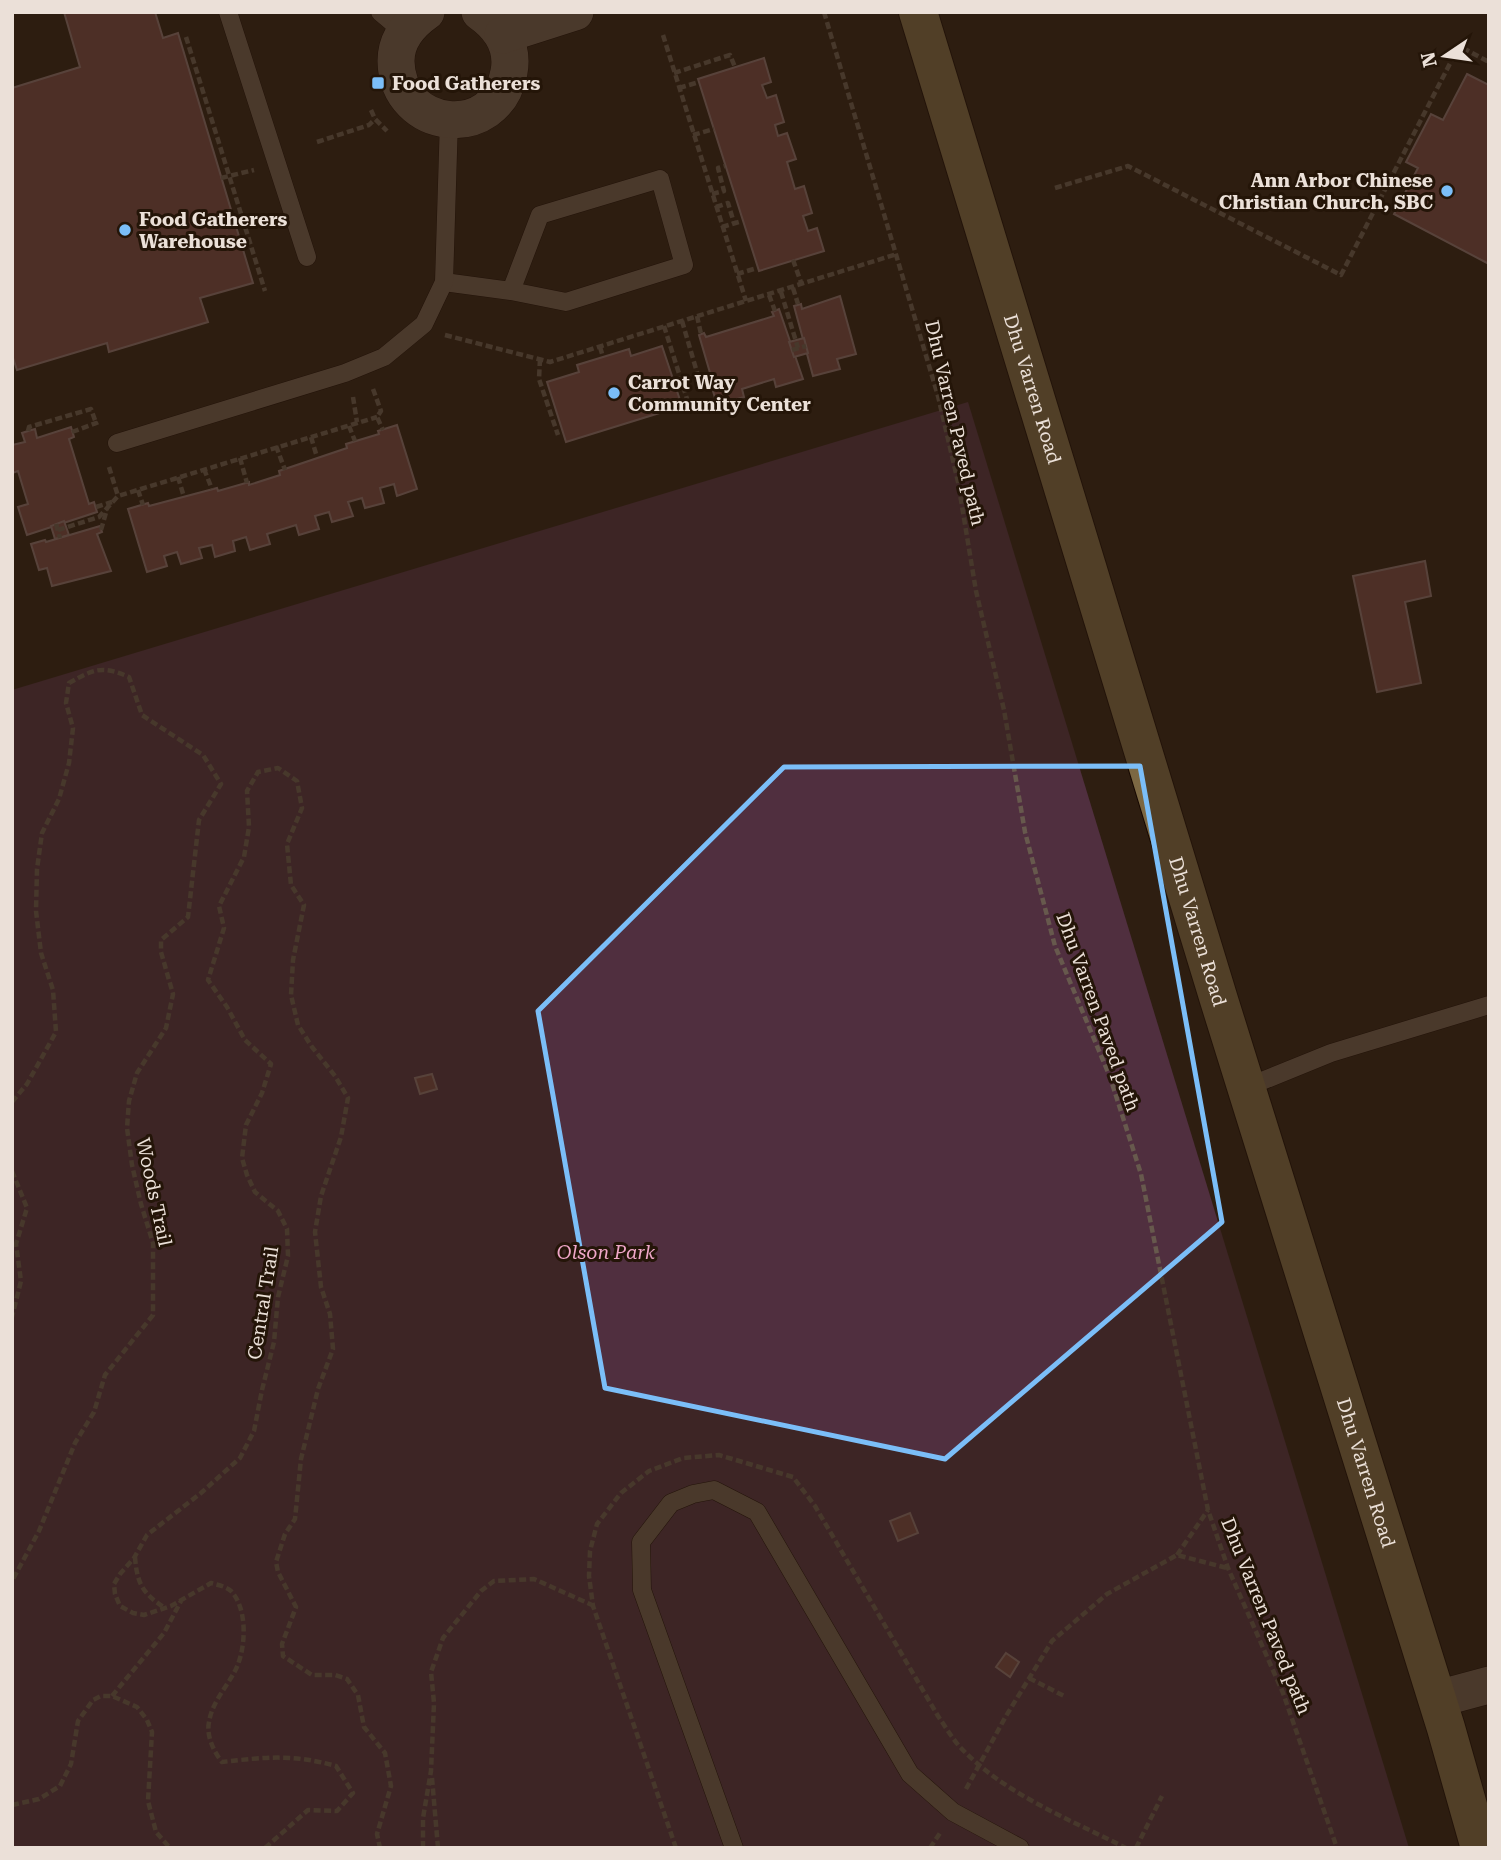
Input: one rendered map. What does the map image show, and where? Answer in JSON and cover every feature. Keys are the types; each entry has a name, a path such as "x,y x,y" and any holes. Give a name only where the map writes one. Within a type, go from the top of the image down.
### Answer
{"main road":[{"name":"Dhu Varren Road","path":"918,12 1437,1699 1480,1848"}],"street":[{"path":"404,19 396,55 396,74 403,92 415,106 430,116 449,120 467,119 483,112 496,101 506,86 510,69 509,52 492,24 575,12"},
{"path":"1437,1699 1489,1685"}],"lane":[{"path":"229,12 307,257"},
{"path":"117,443 345,373 384,357 424,324 444,282 449,120"},
{"path":"444,282 566,302 684,265 660,179 540,215 511,291"},
{"path":"1247,1087 1331,1053 1489,1005"},
{"path":"734,1848 642,1590 641,1542 671,1503 693,1494 714,1490 757,1512 910,1774 953,1812 1020,1848"}],"path":[{"name":"Dhu Varren Paved path","path":"824,12 938,396 958,482 976,591 1004,710 1028,845 1055,946 1110,1077 1141,1174 1208,1510 1228,1569 1283,1692 1337,1848"},
{"path":"663,35 746,301"},
{"path":"187,37 265,291"},
{"path":"1055,188 1128,166 1341,275 1459,46 1489,62"},
{"path":"674,73 730,55 735,67"},
{"path":"679,88 699,82"},
{"path":"317,142 369,125 375,119"},
{"path":"693,135 714,129"},
{"path":"712,194 724,191 718,168 725,166"},
{"path":"221,178 262,168"},
{"path":"716,207 728,203 734,223"},
{"path":"722,227 742,221"},
{"path":"441,334 550,362 897,254"},
{"path":"793,260 802,285"},
{"path":"737,274 757,268"},
{"path":"793,288 798,304"},
{"path":"781,291 795,349 806,346"},
{"path":"769,295 775,311"},
{"path":"697,316 701,334"},
{"path":"682,321 699,379 711,375"},
{"path":"664,326 688,402 681,404"},
{"path":"600,347 603,357"},
{"path":"540,359 539,379 558,435"},
{"path":"60,538 57,527 99,517 118,496 377,416 381,411 373,388"},
{"path":"353,396 357,422"},
{"path":"28,431 29,428 91,409 96,423"},
{"path":"377,416 383,430"},
{"path":"349,426 355,442"},
{"path":"311,437 317,457"},
{"path":"276,446 285,470"},
{"path":"240,458 247,483"},
{"path":"204,469 212,489"},
{"path":"178,477 184,497"},
{"path":"138,490 143,505"},
{"path":"96,507 113,502"},
{"path":"101,530 107,508"},
{"name":"Woods Trail","path":"12,1102 27,1084 56,1032 53,990 41,953 37,869 42,833 59,799 69,763 73,728 66,703 69,683 92,670 112,669 129,677 142,715 203,755 221,785 199,820 188,917 162,940 161,952 173,994 166,1028 137,1073 128,1101 127,1128 132,1165 153,1243 153,1315 105,1375 94,1412 75,1443 39,1531 12,1581"},
{"name":"Central Trail","path":"265,1848 308,1810 337,1811 353,1793 336,1766 308,1758 282,1756 222,1762 214,1751 208,1725 216,1701 236,1668 242,1649 239,1604 230,1591 211,1583 165,1608 144,1615 120,1606 114,1584 147,1535 240,1458 254,1431 275,1342 278,1297 288,1256 287,1229 278,1211 255,1192 242,1158 246,1125 262,1093 271,1065 245,1040 208,980 224,928 219,906 244,857 249,827 247,791 258,772 278,768 298,780 302,808 287,844 291,885 304,905 293,960 291,995 298,1025 348,1098 341,1138 321,1196 315,1233 321,1287 330,1314 332,1349 318,1389 301,1459 295,1519 285,1534 276,1562 278,1572 296,1607 282,1644 283,1656 312,1675 335,1675 348,1679 358,1695 364,1727 385,1753 391,1786 377,1834 380,1848"},
{"path":"12,1171 27,1208 16,1244 21,1281 12,1317"},
{"path":"676,1848 593,1606 589,1576 590,1551 597,1524 621,1493 649,1471 682,1458 719,1455 793,1477 816,1506 938,1716 959,1746 992,1776 1042,1806 1126,1848"},
{"path":"930,1848 1052,1641 1107,1594 1177,1555 1208,1510"},
{"path":"1177,1555 1228,1569"},
{"path":"135,1556 136,1576 145,1593 165,1608"},
{"path":"423,1848 431,1770 434,1703 431,1672 443,1638 481,1591 494,1581 534,1579 593,1606"},
{"path":"112,1696 164,1633 181,1600"},
{"path":"1029,1678 1064,1696"},
{"path":"12,1805 39,1799 60,1786 71,1764 78,1721 93,1700 101,1696 112,1696 137,1707 152,1732 148,1801 156,1832 170,1848"},
{"path":"431,1770 438,1848"},
{"path":"1136,1848 1162,1796"}],"highlighted area":[{"path":"1140,766 1222,1222 945,1459 605,1388 538,1011 784,767"}],"green space":[{"name":"Olson Park","path":"968,402 1409,1848 12,1848 12,690"}],"building":[{"name":"Food Gatherers Warehouse","path":"64,12 155,12 163,38 178,33 253,283 200,298 208,322 109,352 107,343 17,370 12,355 12,88 80,67"},
{"path":"764,58 771,82 762,85 767,98 776,95 784,122 775,125 778,136 787,133 796,159 787,162 795,189 804,186 812,213 803,216 808,231 817,228 824,251 759,271 698,79"},
{"name":"Ann Arbor Chinese Christian Church, SBC","path":"1467,74 1489,85 1489,264 1394,214 1418,168 1406,162 1431,114 1443,120"},
{"path":"840,296 856,354 837,359 840,369 813,376 794,306 801,304 802,309"},
{"path":"779,309 803,379 776,387 774,379 742,389 744,397 717,405 699,335 704,333 706,337 774,316 772,312"},
{"path":"804,338 808,353 794,357 789,342"},
{"name":"Carrot Way Community Center","path":"662,346 682,406 566,442 547,382 579,372 577,365 629,349 631,356"},
{"path":"397,425 417,489 397,496 394,484 380,488 384,503 365,508 362,498 348,502 353,516 332,522 329,512 315,516 319,529 299,535 296,525 267,534 270,544 250,550 246,537 233,541 235,551 215,557 212,545 199,548 202,558 181,564 177,552 164,556 167,566 147,572 128,509 217,488 218,491 249,482 249,485 280,475 279,471 347,448 346,444 379,434 378,431"},
{"path":"71,427 74,437 69,439 89,504 94,502 97,512 27,535 18,507 28,504 18,471 12,473 12,445 25,442 22,433 28,431 35,429 37,438"},
{"path":"64,521 69,535 55,539 51,526"},
{"path":"100,526 102,532 97,534 111,571 52,586 47,568 39,570 31,544"},
{"path":"1425,561 1431,596 1405,602 1421,683 1377,692 1353,576"},
{"path":"432,1074 437,1089 420,1094 415,1078"},
{"path":"910,1513 918,1533 898,1541 890,1521"},
{"path":"1006,1653 1019,1662 1010,1677 996,1667"}],"place":[{"name":"Food Gatherers","path":"378,83"},
{"name":"Ann Arbor Chinese Christian Church, SBC","path":"1447,191"},
{"name":"Food Gatherers Warehouse","path":"125,230"},
{"name":"Carrot Way Community Center","path":"614,393"}]}
